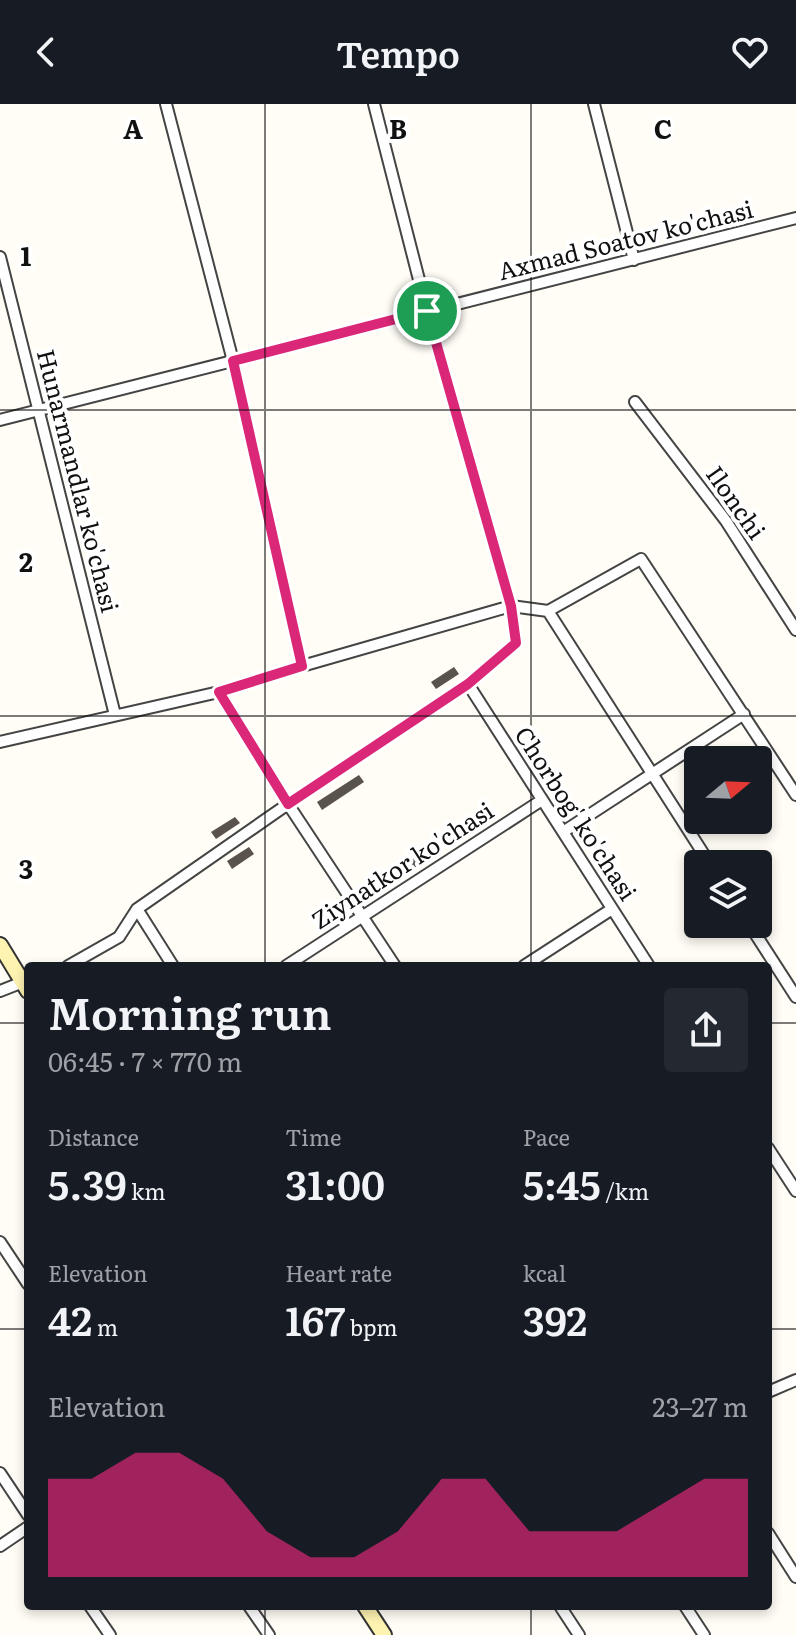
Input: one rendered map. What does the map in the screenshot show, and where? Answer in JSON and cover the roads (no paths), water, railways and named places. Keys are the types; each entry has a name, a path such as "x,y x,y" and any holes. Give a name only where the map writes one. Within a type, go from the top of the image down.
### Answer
{"main road":[{"path":"0,945 24,985"},
{"path":"368,1610 384,1635"}],"street":[{"path":"166,104 233,361 302,666"},
{"path":"75,962 119,937 137,909 468,684 516,643 511,606 427,311 374,104"},
{"path":"594,104 634,260"},
{"name":"Axmad Soatov ko'chasi","path":"0,420 796,218"},
{"name":"Hunarmandlar ko'chasi","path":"0,257 115,715"},
{"name":"Ilonchi","path":"635,402 726,521 796,630"},
{"path":"0,742 219,692 511,606 548,611 641,559 796,795"},
{"path":"548,611 701,850"},
{"name":"Chorbog' ko'chasi","path":"468,684 646,962"},
{"path":"219,692 288,804 392,962"},
{"path":"563,832 744,714"},
{"name":"Ziynatkor ko'chasi","path":"292,962 542,800"},
{"path":"137,909 170,962"},
{"path":"530,962 612,909"},
{"path":"758,938 796,997"},
{"path":"0,991 24,988"},
{"path":"772,1154 796,1191"},
{"path":"0,1242 24,1278"},
{"path":"772,1391 795,1383"},
{"path":"0,1473 24,1509"},
{"path":"0,1546 24,1530"},
{"path":"772,1539 796,1577"},
{"path":"93,1610 110,1635"},
{"path":"252,1610 269,1635"},
{"path":"563,1610 579,1635"},
{"path":"688,1610 704,1635"}]}
